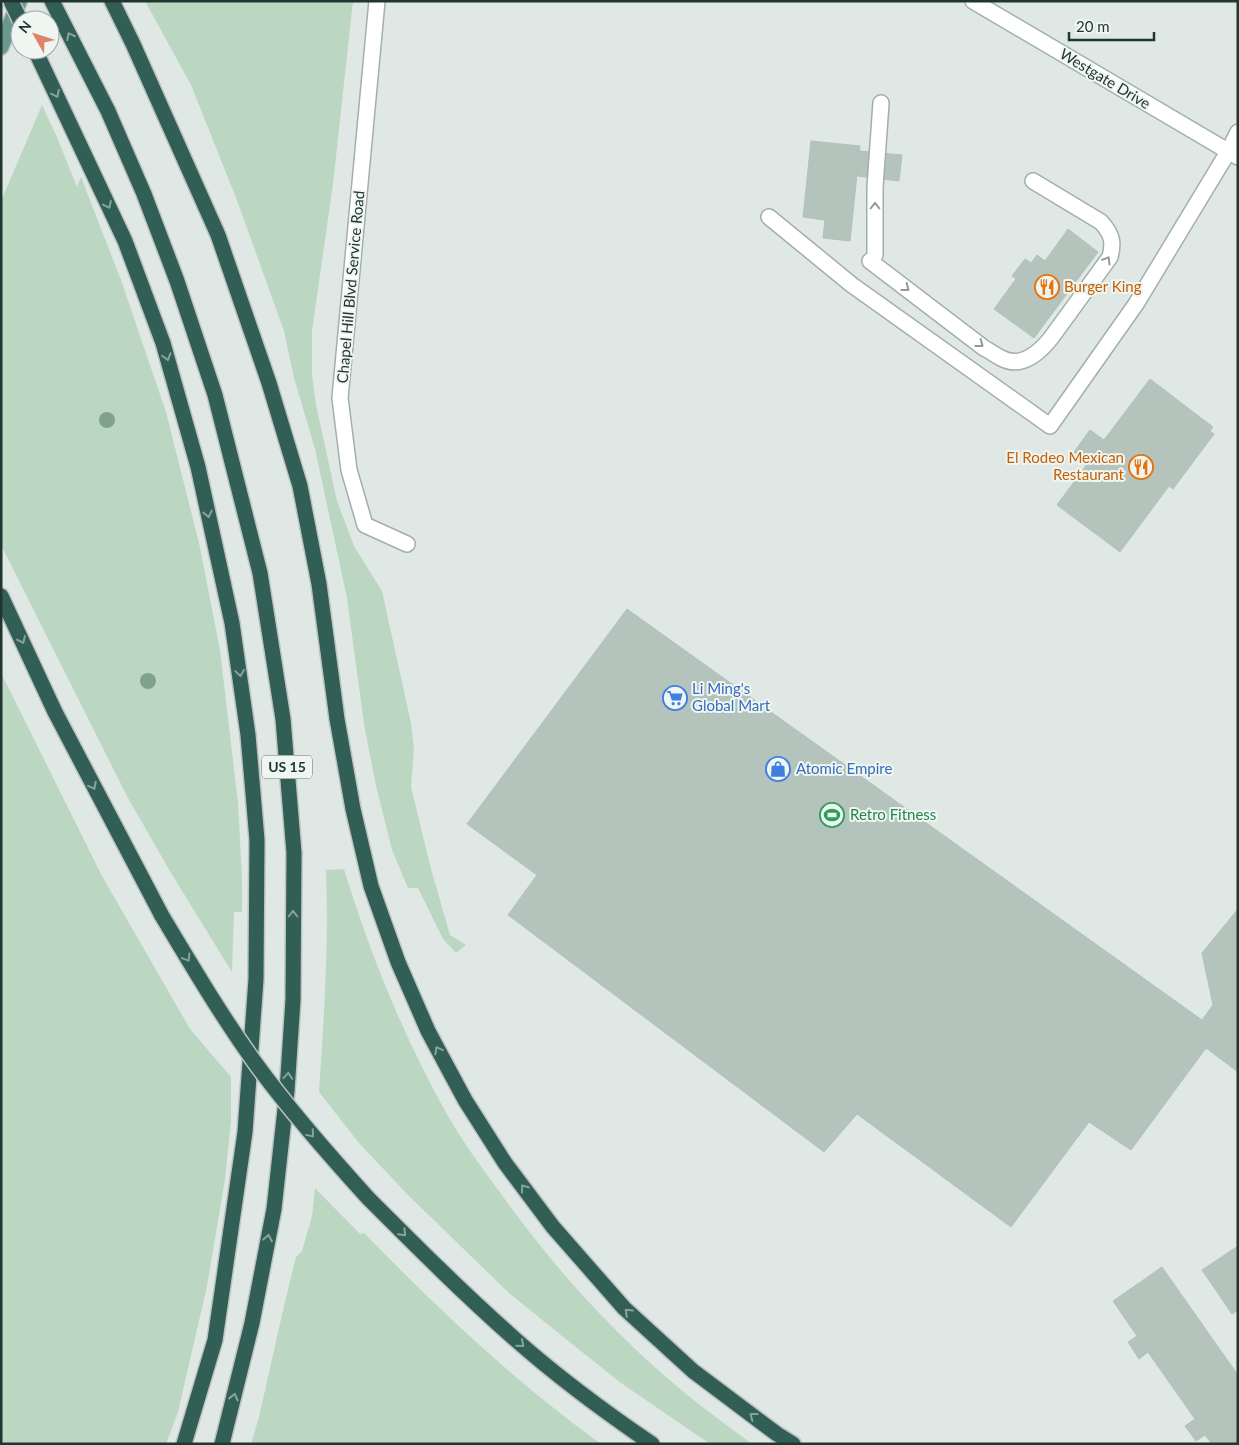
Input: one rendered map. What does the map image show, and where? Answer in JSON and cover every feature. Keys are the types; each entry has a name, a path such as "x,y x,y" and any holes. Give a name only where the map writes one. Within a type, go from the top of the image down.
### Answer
{"highway":[{"name":"US 15","path":"52,1 108,111 144,194 177,281 215,395 260,573 283,719 294,852 293,1000 287,1092 274,1209 252,1323 222,1444"},
{"path":"112,1 218,235 269,383 300,486 319,584 340,737 353,808 371,886 398,962 428,1032 465,1100 505,1163 553,1227 624,1308 693,1371 793,1444"},
{"path":"39,60 124,241 163,342 198,467 232,623 248,735 257,840 256,979 245,1132 215,1340 184,1444"},
{"path":"1,596 55,712 162,916 205,988 256,1064 311,1134 368,1198 452,1282 518,1342 605,1412 652,1444"}],"main road":[{"path":"1,47 19,1"}],"street":[{"name":"Chapel Hill Blvd Service Road","path":"377,1 340,398 349,470 365,526 407,544"},
{"name":"Westgate Drive","path":"973,1 1233,155"},
{"path":"882,103 875,187 872,258 984,348 1002,359 1012,362 1032,357 1042,349 1110,257 1113,247 1112,237 1102,222 1033,181"},
{"path":"769,218 852,285 1050,426 1136,304 1233,155 1238,132"}],"green space":[{"path":"145,1 353,1 333,184 312,331 312,375 316,405 337,501 354,546 382,591 411,723 414,749 411,787 431,869 450,935 466,945 456,953 443,939 418,888 408,888 392,850 376,786 364,724 347,598 315,449 294,378 284,331 238,203 191,85"},
{"path":"42,105 77,187 81,177 121,280 166,412 199,543 220,650 238,803 242,912 234,912 232,972 171,873 128,798 1,545 1,201"},
{"path":"1,673 102,876 190,1029 231,1077 231,1121 225,1179 207,1286 178,1412 166,1444 1,1444"},
{"path":"344,869 377,964 403,1026 448,1116 479,1164 536,1241 598,1312 676,1386 752,1444 710,1444 621,1383 509,1293 408,1195 359,1143 319,1092 326,953 326,870"},
{"path":"315,1188 360,1234 364,1233 478,1344 538,1396 601,1444 251,1444 296,1257 302,1251 312,1216"}],"building":[{"path":"811,141 860,146 850,241 823,238 825,220 803,217"},
{"path":"860,151 902,155 899,181 857,176"},
{"path":"1068,229 1098,252 1034,338 994,309 1016,279 1012,276 1025,259 1031,263 1037,255 1045,261"},
{"path":"1150,379 1213,427 1210,431 1214,434 1173,489 1169,486 1120,552 1057,505 1088,463 1074,452 1090,430 1104,440"},
{"path":"627,609 1202,1020 1213,1005 1202,953 1238,909 1238,1072 1206,1048 1131,1150 1089,1122 1011,1227 857,1114 824,1152 508,915 537,875 467,824"},
{"path":"1238,1246 1238,1310 1232,1314 1202,1270"},
{"path":"1162,1267 1221,1351 1171,1385 1148,1352 1139,1359 1128,1342 1137,1336 1113,1301"},
{"path":"1221,1351 1238,1375 1238,1444 1212,1444 1205,1435 1196,1441 1185,1426 1195,1419 1171,1385"}],"place":[{"name":"Burger King","path":"1047,287"},
{"name":"El Rodeo Mexican Restaurant","path":"1141,467"},
{"name":"Li Ming's Global Mart","path":"675,698"},
{"name":"Atomic Empire","path":"778,769"},
{"name":"Retro Fitness","path":"832,815"}]}
